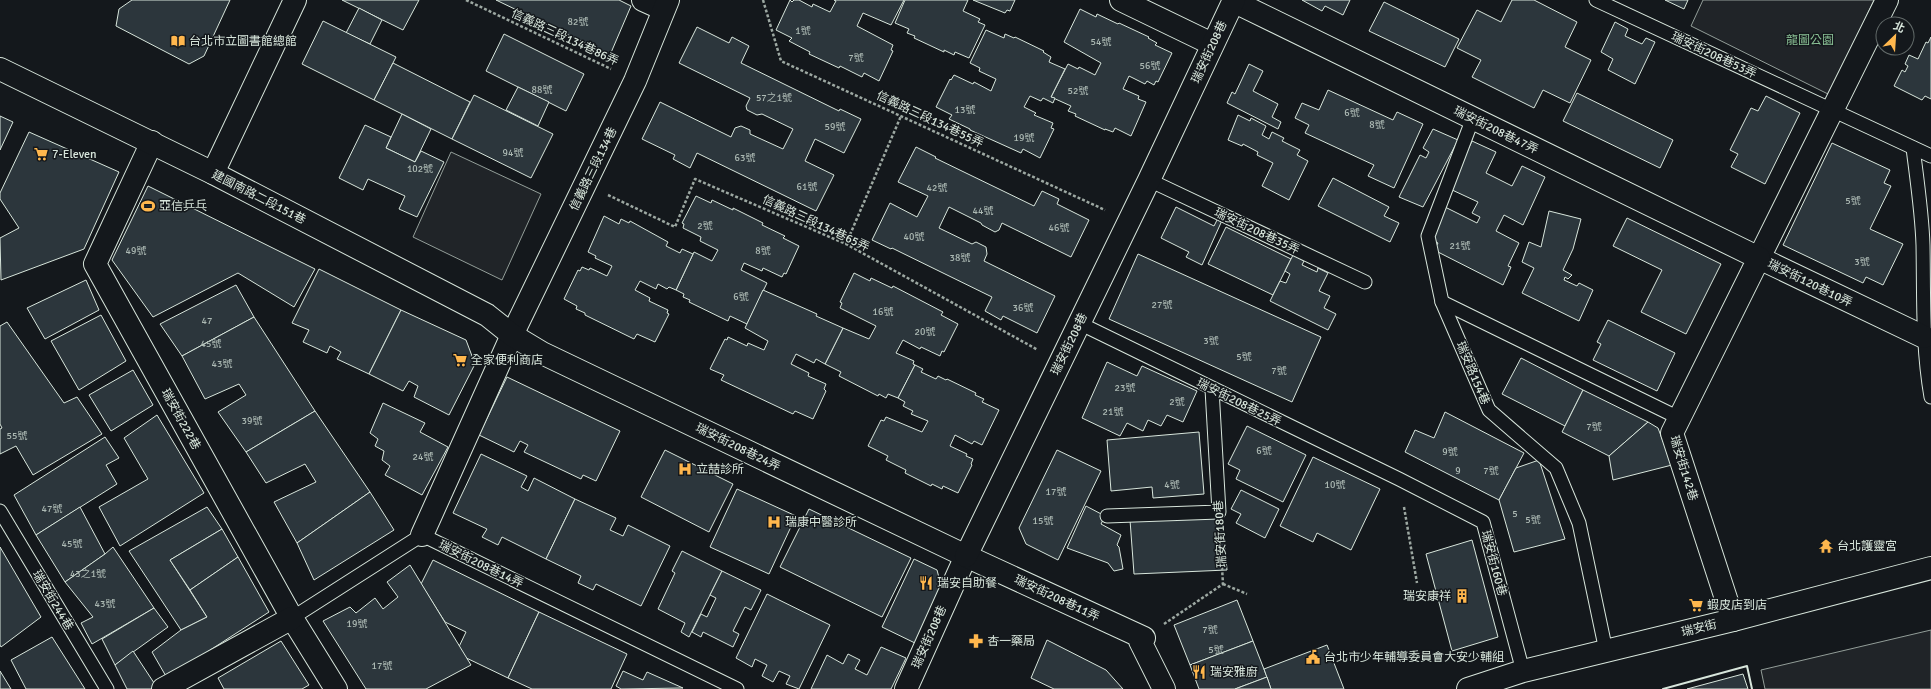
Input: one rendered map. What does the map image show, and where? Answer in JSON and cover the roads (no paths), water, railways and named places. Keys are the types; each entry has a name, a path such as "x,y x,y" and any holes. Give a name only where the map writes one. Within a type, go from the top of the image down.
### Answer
{"street":[{"path":"213,173 295,0"},
{"path":"643,0 666,5"},
{"path":"1121,0 1212,44"},
{"name":"瑞安街120巷10弄","path":"1887,0 1759,258 1924,337"},
{"name":"瑞安街208巷","path":"906,689 966,556 1059,362 1149,180 1233,1"},
{"name":"瑞安街208巷47弄","path":"1233,1 1759,258"},
{"name":"信義路三段134巷","path":"512,335 635,80 666,5"},
{"name":"建國南路二段151巷","path":"0,69 152,142 487,315 512,335"},
{"name":"瑞安街222巷","path":"152,142 96,264 292,618 336,689"},
{"name":"瑞安街142巷","path":"1733,620 1672,433 1759,258"},
{"path":"422,535 512,335"},
{"name":"瑞安街208巷24弄","path":"512,335 542,353 966,556"},
{"name":"瑞安街208巷11弄","path":"966,556 1142,639 1164,689"},
{"name":"瑞安街","path":"1468,689 1523,671 1733,620 1931,568"},
{"path":"163,689 292,618"}],"lane":[{"name":"瑞安街208巷53弄","path":"1596,0 1931,156"},
{"name":"瑞安路154巷","path":"1473,118 1428,236 1442,302 1489,410 1556,468 1579,523 1606,651"},
{"path":"1913,148 1923,243 1924,337 1931,397"},
{"name":"瑞安街208巷35弄","path":"1149,180 1365,282"},
{"path":"1442,302 1680,418"},
{"name":"瑞安街208巷25弄","path":"1079,323 1399,479"},
{"name":"瑞安街180巷","path":"1107,516 1219,512 1212,389"},
{"name":"瑞安街160巷","path":"1399,479 1483,522 1523,671"},
{"name":"瑞安街244巷","path":"0,511 107,689"},
{"path":"292,618 422,535"},
{"name":"瑞安街208巷14弄","path":"422,535 737,689"}],"place":[{"name":"台北市立圖書館總館","path":"178,41"},
{"name":"7-Eleven","path":"41,154"},
{"name":"亞信乒乓","path":"148,206"},
{"name":"全家便利商店","path":"460,360"},
{"name":"立喆診所","path":"685,469"},
{"name":"瑞康中醫診所","path":"774,522"},
{"name":"台北護靈宮","path":"1826,546"},
{"name":"瑞安自助餐","path":"926,583"},
{"name":"瑞安康祥","path":"1462,596"},
{"name":"蝦皮店到店","path":"1696,605"},
{"name":"杏一藥局","path":"976,641"},
{"name":"台北市少年輔導委員會大安少輔組","path":"1313,657"},
{"name":"瑞安雅廚","path":"1199,672"}],"park label":[{"name":"龍圖公園","path":"1810,40"}]}
